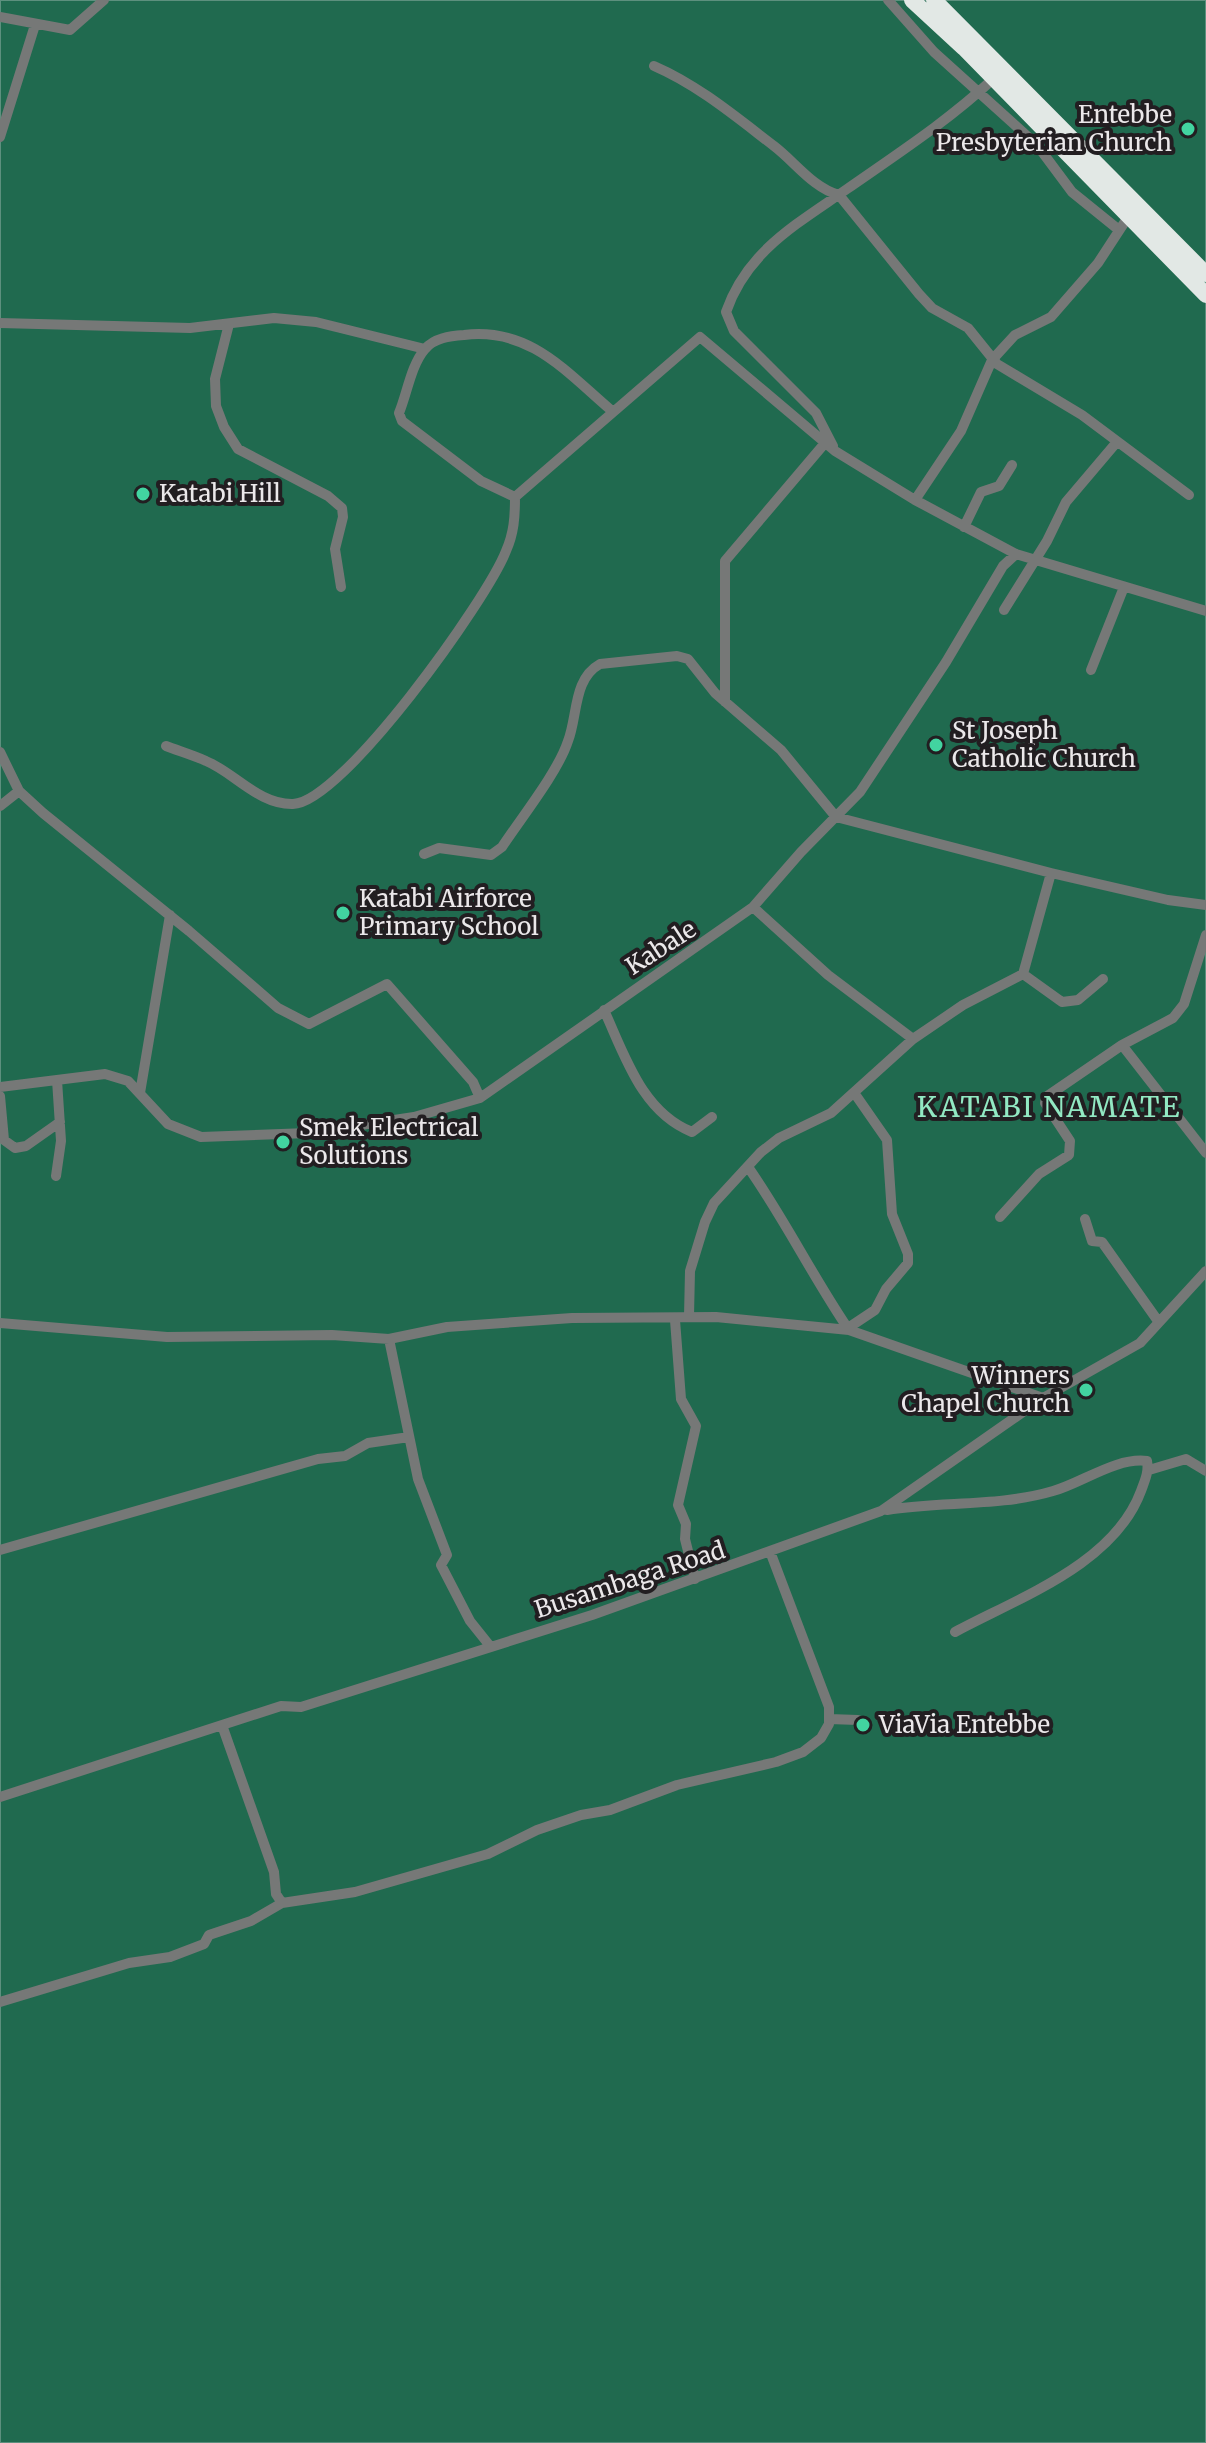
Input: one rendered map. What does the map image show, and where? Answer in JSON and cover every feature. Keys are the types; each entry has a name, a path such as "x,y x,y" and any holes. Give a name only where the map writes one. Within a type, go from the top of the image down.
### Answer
{"highway":[{"path":"912,0 993,79 1124,223 1206,295"},
{"path":"934,0 1206,274"}],"street":[{"path":"0,17 70,30 104,0"},
{"path":"888,0 978,93 1037,145 1072,192 1124,223 1098,263 1051,317 1015,335 992,360 961,431 915,500"},
{"path":"0,137 35,25"},
{"path":"654,66 704,93 822,189 839,195 919,294 932,308 968,328 992,360 1058,404 1082,415 1189,495"},
{"path":"835,451 816,413 734,331 726,312 745,274 764,249 815,209 955,115 993,79"},
{"path":"0,323 138,329 274,318 316,322 425,349"},
{"path":"229,324 215,379 216,406 224,427 238,449 328,496 342,508 343,517 335,549 341,587"},
{"path":"515,497 481,481 402,421 399,413 425,349 443,337 488,332 513,337 552,360 612,411"},
{"path":"166,746 206,761 257,794 292,804 308,802 355,760 411,696 455,635 506,554 514,526 515,497 700,337 835,451 964,527 1016,554 1035,557 1206,611"},
{"path":"725,702 725,561 825,443"},
{"path":"1004,610 1047,541 1066,502 1116,443"},
{"path":"964,527 981,492 999,486 1012,465"},
{"name":"Kabale","path":"0,1087 105,1074 128,1081 168,1124 201,1137 321,1131 414,1117 480,1098 716,936 753,907 879,765 1003,566 1016,554"},
{"path":"1091,670 1124,587"},
{"path":"424,854 439,848 491,855 502,847 555,769 568,744 583,678 600,664 677,656 688,659 725,702 781,750 836,817 1051,873 1168,900 1206,905"},
{"path":"0,752 19,791 296,1020 309,1024 331,1016 387,984 473,1082 480,1098"},
{"path":"0,806 19,791"},
{"path":"689,1316 690,1271 696,1244 714,1203 779,1138 831,1113 913,1039 963,1005 1023,974 1051,873"},
{"path":"753,907 828,975 913,1039"},
{"path":"140,1093 155,1022 164,933 170,915"},
{"path":"1000,1217 1039,1174 1069,1155 1070,1141 1045,1103 1046,1097 1122,1045 1173,1018 1184,1004 1206,935"},
{"path":"1023,974 1062,1002 1078,1000 1103,979"},
{"path":"604,1010 640,1087 655,1107 692,1132 712,1117"},
{"path":"1122,1045 1206,1153"},
{"path":"56,1176 60,1122 57,1080"},
{"path":"848,1329 875,1310 908,1263 908,1254 892,1214 887,1140 855,1094"},
{"path":"0,1096 4,1140 15,1148 26,1146 60,1122"},
{"path":"748,1167 822,1283 834,1313 848,1329"},
{"path":"1085,1219 1092,1241 1102,1242 1158,1321"},
{"name":"Busambaga Road","path":"0,1797 60,1780 127,1753 223,1728 281,1706 301,1707 490,1646 771,1554 881,1511 1043,1398 1140,1343 1206,1271"},
{"path":"0,1323 167,1337 332,1335 389,1339 447,1327 624,1315 675,1320 689,1316 848,1329 1043,1398"},
{"path":"675,1320 681,1399 696,1426 678,1505 686,1524 685,1539 695,1579"},
{"path":"389,1339 418,1479 447,1555 441,1565 470,1621 490,1646"},
{"path":"0,1550 318,1459 345,1456 368,1443 409,1437"},
{"path":"1149,1470 1186,1459 1206,1471"},
{"path":"881,1511 911,1506 945,1507 1052,1492 1138,1460 1147,1461 1149,1470 1123,1526 1093,1557 955,1632"},
{"path":"0,2002 129,1963 170,1957 204,1944 209,1935 251,1921 282,1903 355,1892 488,1854 537,1830 581,1815 610,1810 677,1785 776,1762 803,1752 821,1738 829,1719 829,1707 771,1554"},
{"path":"829,1719 858,1720"},
{"path":"223,1728 274,1872 276,1894 282,1903"}],"shaded area":[{"path":"0,0 1206,0 1206,2443 0,2443"}],"place":[{"name":"Entebbe Presbyterian Church","path":"1188,129"},
{"name":"Katabi Hill","path":"143,494"},
{"name":"St Joseph Catholic Church","path":"936,745"},
{"name":"Katabi Airforce Primary School","path":"343,913"},
{"name":"Smek Electrical Solutions","path":"283,1142"},
{"name":"Winners Chapel Church","path":"1086,1390"},
{"name":"ViaVia Entebbe","path":"863,1725"}],"district":[{"name":"KATABI NAMATE","path":"1049,1107"}]}
